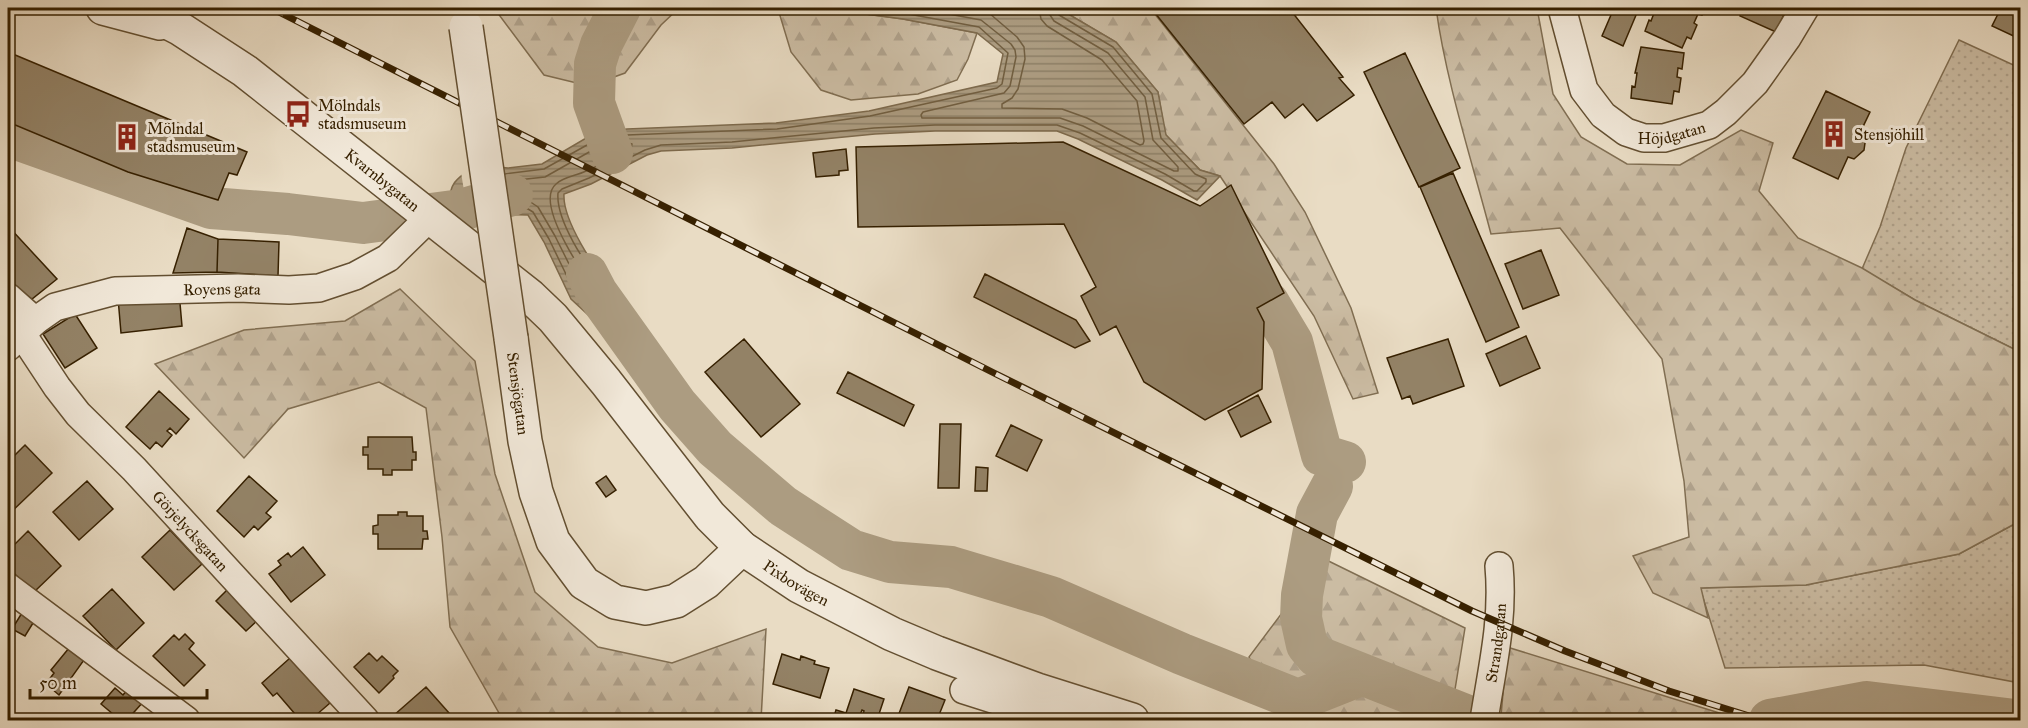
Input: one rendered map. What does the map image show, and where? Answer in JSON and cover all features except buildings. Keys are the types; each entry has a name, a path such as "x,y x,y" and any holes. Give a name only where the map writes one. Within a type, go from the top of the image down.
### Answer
{"street":[{"name":"Kvarnbygatan","path":"102,8 179,28"},
{"name":"Kvarnbygatan","path":"140,8 179,28 245,71 530,296 553,318"},
{"name":"Höjdgatan","path":"1562,8 1584,90 1603,115 1626,132 1644,138 1665,138 1708,124 1726,112 1755,83 1805,8"},
{"name":"Stensjögatan","path":"465,17 525,441 536,492 553,541 584,584 615,602 646,608 676,601 706,582 742,548"},
{"name":"Royens gata","path":"21,334 56,307 115,291 238,288 289,291 319,288 364,271 388,258 406,243 427,214"},
{"name":"Görjelycksgatan","path":"8,297 21,334 78,414 134,469 364,720"},
{"name":"Pixbovägen","path":"553,318 710,516 742,548 799,586 892,634 1027,686 1132,720"},
{"name":"Strandgatan","path":"1484,720 1500,623 1502,591 1499,566"},
{"path":"8,587 186,720"},
{"path":"964,690 1059,720"}],"green space":[{"path":"494,8 679,8 661,25 625,73 589,86 544,75"},
{"path":"769,8 834,8 977,33 968,59 957,80 918,94 851,100 821,90 791,52 778,9"},
{"path":"1058,8 1150,8 1274,164 1305,212 1351,308 1378,393 1353,399 1314,316 1220,176 1200,170 1165,134 1158,92 1116,42"},
{"path":"1436,8 1537,8 1553,94 1581,137 1627,164 1680,165 1741,130 1773,143 1759,191 1798,238 1862,268 1915,300 2020,352 2020,521 1959,554 1806,585 1701,588 1708,618 1653,593 1633,556 1689,537 1684,481 1662,359 1560,228 1491,234 1453,93"},
{"path":"1959,40 2020,68 2020,352 1915,300 1862,269 1880,227 1906,148"},
{"path":"400,289 475,361 495,474 535,592 598,647 672,663 766,629 761,720 503,720 450,627 442,537 426,408 379,382 288,409 244,458 155,364 244,330 345,321"},
{"path":"2020,521 2020,683 1924,665 1725,668 1700,588 1806,585 1959,554"},
{"path":"1302,548 1465,628 1450,720 1281,720 1249,657 1288,605"},
{"path":"1507,647 1729,716 1709,720 1516,720 1501,716"},
{"path":"1874,710 1944,720 1824,720"}],"water":[{"path":"834,8 1058,8 1116,42 1158,92 1166,135 1200,170 1220,176 1197,200 1162,180 1057,131 935,131 875,134 732,148 661,151 647,155 591,184 564,194 565,207 577,237 623,307 613,338 571,299 544,242 528,215 461,213 450,205 453,185 476,165 508,168 542,164 593,134 627,129 776,123 869,111 997,82 1003,54 977,33"}],"pier":[{"path":"475,162 508,217 468,216 461,172"}],"waterway":[{"path":"612,153 594,103 595,64 601,45 620,8"},
{"path":"8,136 211,208 363,223 461,210 512,195"},
{"path":"587,274 597,293 677,405 715,448 783,506 851,550 890,562 951,567 1051,597 1182,654 1298,700 1361,675"},
{"path":"1268,302 1292,342 1322,455 1345,462"},
{"path":"1332,486 1317,514 1302,595 1301,618 1307,645 1316,656 1478,720"},
{"path":"1770,720 1867,702 2015,720"}],"railway":[{"path":"271,8 1472,611 1565,651 1669,691 1762,720"}],"place":[{"name":"Mölndals stadsmuseum","path":"298,114"},
{"name":"Stensjöhill","path":"1834,134"},
{"name":"Mölndal stadsmuseum","path":"127,137"}]}
